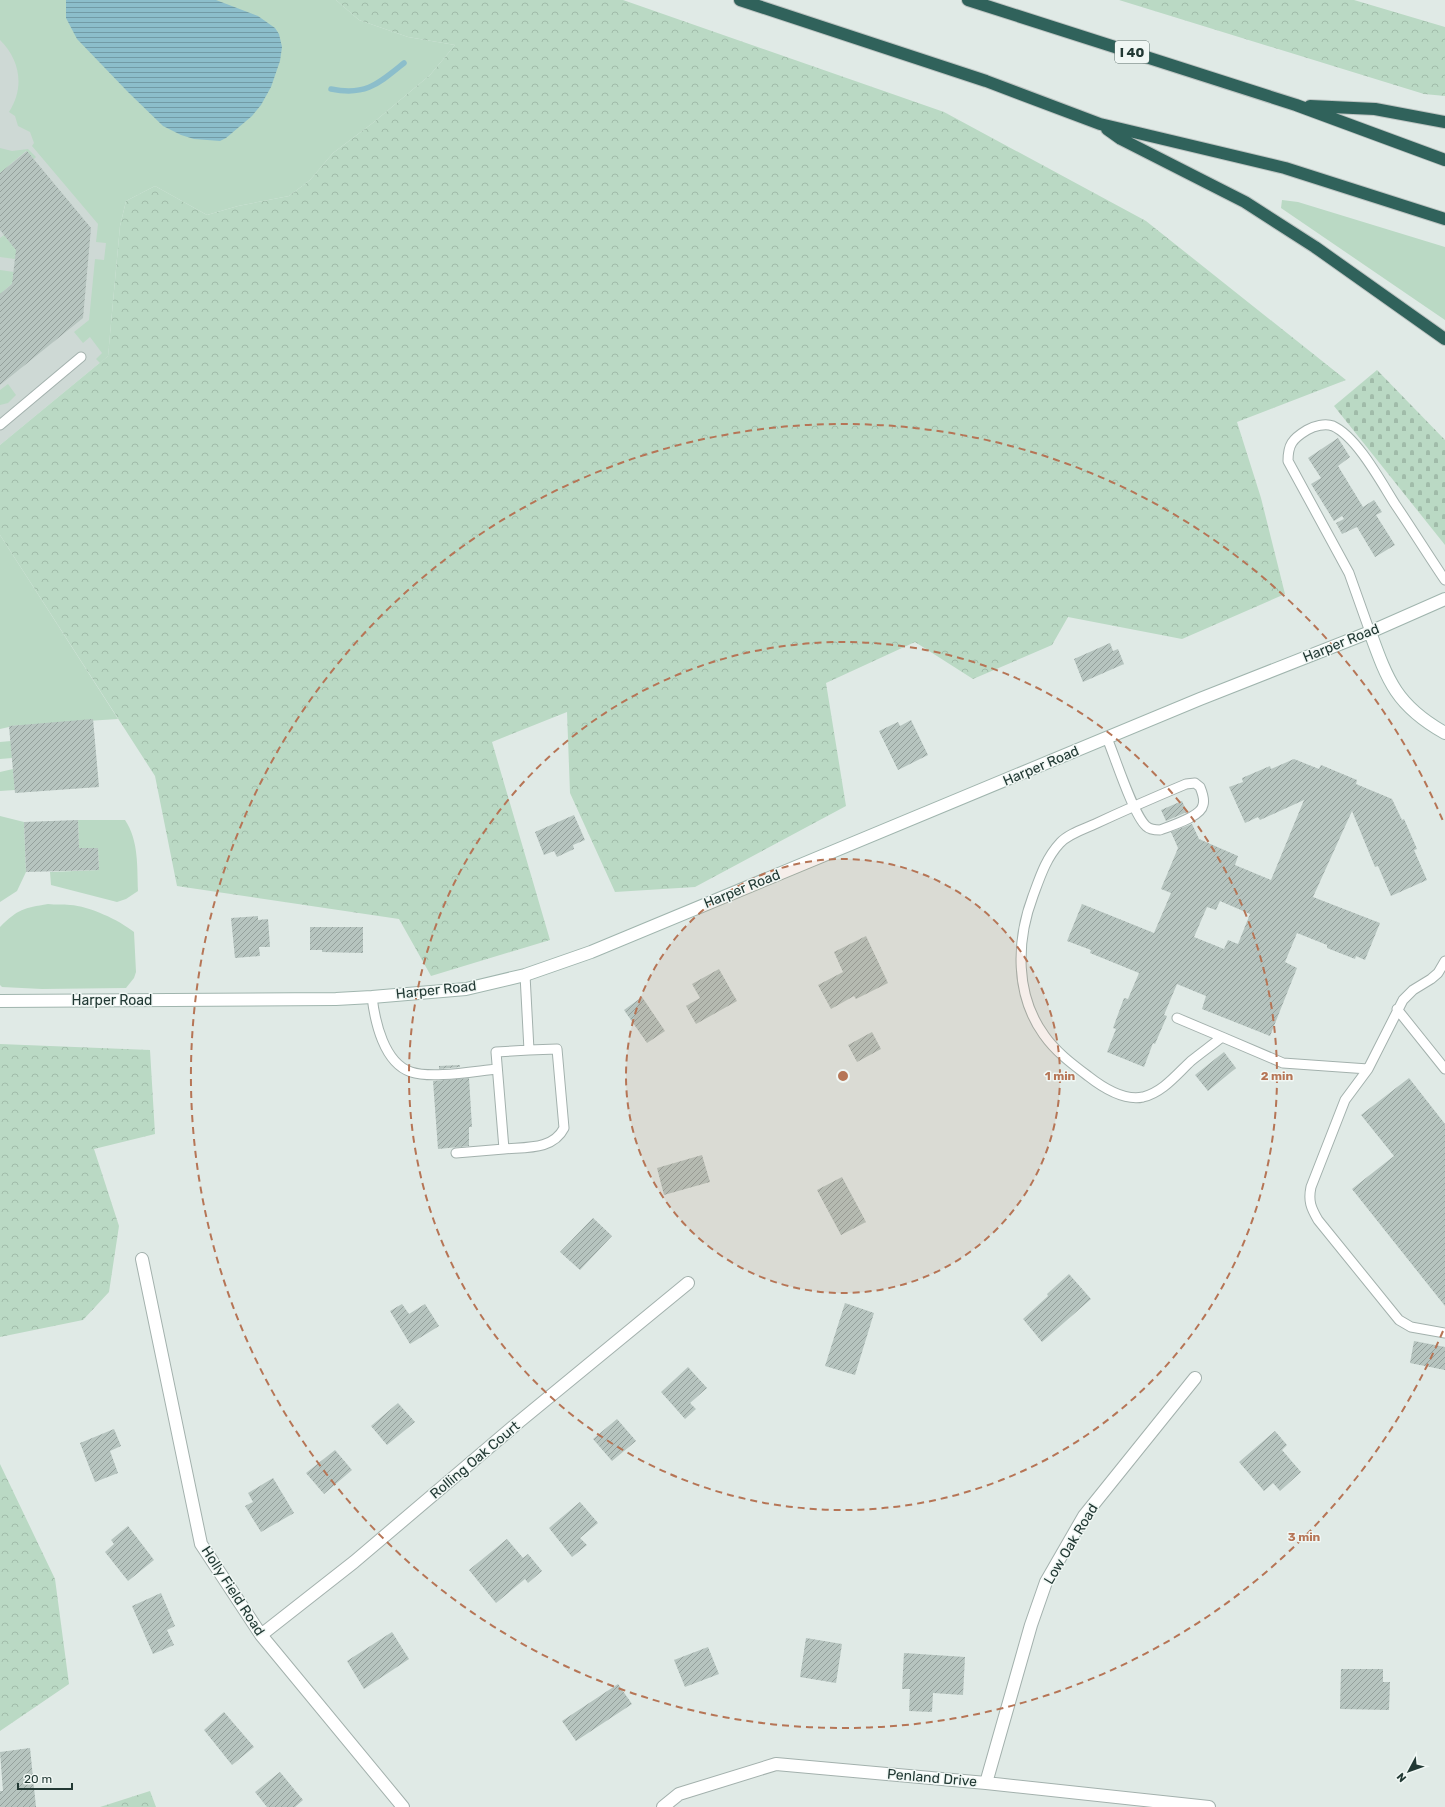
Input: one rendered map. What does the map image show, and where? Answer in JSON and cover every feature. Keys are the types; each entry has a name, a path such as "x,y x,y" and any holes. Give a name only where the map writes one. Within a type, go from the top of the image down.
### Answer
{"highway":[{"path":"740,0 986,80 1100,124 1285,168 1445,219"},
{"name":"I 40","path":"968,0 1296,105 1445,160"},
{"path":"1296,105 1375,109 1445,122"},
{"path":"1100,124 1121,139 1244,202 1315,247 1445,339"}],"street":[{"name":"Harper Road","path":"0,1001 328,1000 466,989 525,975 592,952 1200,699 1370,632 1445,599"},
{"path":"1370,632 1388,678 1402,701 1415,714 1445,734"},
{"name":"Holly Field Road","path":"142,1260 201,1544 261,1635 403,1807"},
{"name":"Rolling Oak Court","path":"261,1635 354,1562 520,1421 688,1283"},
{"name":"Low Oak Road","path":"986,1783 1031,1625 1046,1582 1084,1516 1195,1378"},
{"name":"Penland Drive","path":"663,1807 679,1794 776,1764 986,1783 1209,1807"}],"lane":[{"path":"0,425 81,357"},
{"path":"1370,632 1349,573 1288,461 1288,447 1295,438 1320,425 1331,425 1342,431 1361,451 1445,580"},
{"path":"1107,738 1134,806 1146,826 1155,830 1160,830 1198,813 1204,805 1200,787 1195,783 1186,784 1134,806 1072,834 1061,841 1045,864 1029,907 1022,937 1022,976 1027,1003 1037,1026 1061,1055 1107,1089 1125,1096 1142,1097 1165,1086 1192,1061 1222,1037"},
{"path":"1445,962 1438,973 1407,995 1397,1009 1368,1069 1352,1090 1343,1107 1311,1187 1309,1197 1310,1204 1318,1220 1399,1320 1411,1327 1445,1334"},
{"path":"1438,973 1445,980"},
{"path":"525,975 529,1050"},
{"path":"372,996 377,1028 390,1055 400,1067 411,1072 437,1075 497,1069"},
{"path":"1397,1009 1445,1069"},
{"path":"1177,1018 1283,1063 1368,1069"},
{"path":"456,1153 504,1149 542,1145 554,1142 564,1128 556,1049 496,1052 504,1149"}],"shaded area":[{"path":"0,33 117,239 108,356 0,445"}],"green space":[{"path":"0,0 336,0 359,20 408,37 455,45 430,75 374,122 333,153 310,180 289,196 238,206 207,215 155,186 126,201 120,226 108,356 100,363 96,359 102,353 90,337 83,343 74,332 89,320 95,259 104,260 106,243 96,242 98,224 32,146 34,143 30,132 18,126 15,116 9,112 17,93 18,74 12,56 0,40"},
{"path":"336,0 623,0 944,112 1146,221 1346,380 1237,422 1261,498 1285,594 1182,639 1068,617 1052,645 973,679 915,642 826,683 846,806 695,887 615,892 570,793 567,712 492,742 550,940 431,976 399,919 177,886 155,776 0,535 0,445 108,356 120,226 126,201 155,186 207,215 238,206 289,196 310,180 333,153 374,122 430,75 455,45 408,37 359,20"},
{"path":"1119,0 1354,0 1445,27 1445,96 1424,94"},
{"path":"0,148 12,151 28,149 36,157 34,159 26,151 0,173"},
{"path":"1282,200 1298,202 1445,247 1445,320 1281,208"},
{"path":"4,235 17,251 15,259 0,257 0,238"},
{"path":"0,270 14,272 14,282 0,294"},
{"path":"1377,370 1445,440 1445,545 1334,406"},
{"path":"8,384 16,395 8,403 0,405 0,390"},
{"path":"0,535 118,719 10,726 0,729"},
{"path":"11,741 12,758 0,759 0,742"},
{"path":"13,769 15,790 0,791 0,772"},
{"path":"0,816 24,822 26,872 17,891 0,902"},
{"path":"78,820 125,820 130,828 135,845 138,891 126,899 117,902 51,885 50,872 99,870 98,848 79,848"},
{"path":"48,904 86,908 112,918 134,932 136,972 134,978 126,988 42,989 2,987 0,985 0,927 12,916 22,910"},
{"path":"0,1044 150,1050 155,1134 94,1149 119,1226 109,1292 83,1320 0,1337"},
{"path":"0,1464 55,1579 69,1684 0,1731"},
{"path":"150,1791 156,1807 100,1807"}],"water":[{"path":"66,0 216,0 258,16 275,28 279,34 282,47 280,61 271,87 261,105 252,116 226,138 220,141 194,139 181,135 163,126 77,39 66,18"}],"building":[{"path":"27,151 91,228 83,318 0,385 0,294 12,284 16,250 0,230 0,173"},
{"path":"1338,438 1350,457 1338,466 1363,507 1374,500 1382,512 1376,515 1395,545 1375,557 1357,527 1342,534 1336,523 1344,519 1342,516 1334,521 1311,484 1321,478 1308,458"},
{"path":"1110,643 1113,651 1118,649 1124,664 1083,682 1074,659"},
{"path":"93,719 99,787 15,793 9,726"},
{"path":"911,720 928,755 898,770 879,731 898,722 900,726"},
{"path":"1294,759 1319,769 1321,765 1357,780 1356,784 1392,799 1402,820 1404,819 1417,849 1414,850 1427,880 1391,896 1378,866 1375,867 1352,811 1313,897 1380,923 1365,960 1356,956 1355,959 1327,948 1327,945 1297,933 1285,962 1297,968 1270,1036 1202,1009 1206,996 1177,984 1164,1015 1167,1016 1155,1044 1153,1043 1144,1067 1107,1052 1116,1029 1113,1028 1124,998 1128,999 1139,973 1090,953 1091,950 1067,941 1082,904 1154,933 1171,893 1161,889 1178,848 1171,832 1192,824 1199,839 1238,856 1235,865 1271,880 1304,800 1260,820 1258,817 1245,823 1229,787 1243,782 1242,778 1270,766 1271,769","holes":["1220,901 1250,914 1238,944 1228,940 1224,949 1194,937 1207,907 1216,910"]},
{"path":"1182,801 1187,812 1166,821 1161,810"},
{"path":"574,815 585,840 573,845 574,849 557,857 554,851 544,855 535,832"},
{"path":"78,820 79,848 98,848 99,870 26,872 24,822"},
{"path":"258,916 258,920 268,919 270,947 259,947 260,956 235,958 231,918"},
{"path":"310,927 363,927 363,953 322,952 322,950 310,950"},
{"path":"866,936 888,983 856,999 854,996 831,1009 818,985 843,972 834,952"},
{"path":"719,969 737,1001 696,1024 686,1006 700,998 692,984"},
{"path":"642,997 665,1031 647,1043 624,1010"},
{"path":"872,1032 881,1049 857,1062 848,1045"},
{"path":"1224,1052 1236,1068 1208,1091 1195,1075"},
{"path":"460,1065 460,1067 439,1069 439,1066"},
{"path":"469,1078 472,1127 469,1127 469,1146 438,1149 433,1081"},
{"path":"1409,1078 1445,1124 1445,1306 1352,1189 1394,1156 1361,1115"},
{"path":"702,1155 710,1182 664,1195 657,1168"},
{"path":"842,1177 866,1222 841,1235 817,1190"},
{"path":"593,1218 612,1236 580,1270 560,1252"},
{"path":"1069,1274 1091,1299 1042,1342 1023,1319"},
{"path":"845,1303 874,1313 855,1375 825,1366"},
{"path":"402,1304 409,1314 425,1304 439,1326 410,1344 390,1311"},
{"path":"1414,1341 1445,1347 1445,1370 1410,1363"},
{"path":"688,1367 707,1388 690,1403 696,1409 685,1419 661,1392"},
{"path":"398,1403 415,1422 387,1445 371,1426"},
{"path":"617,1419 636,1441 612,1461 593,1439"},
{"path":"114,1429 121,1446 110,1451 118,1473 95,1482 80,1443"},
{"path":"1275,1431 1287,1445 1282,1450 1301,1472 1280,1491 1273,1483 1264,1491 1239,1462"},
{"path":"335,1450 352,1470 324,1494 306,1473"},
{"path":"273,1478 294,1513 261,1532 245,1506 253,1502 248,1493"},
{"path":"580,1502 598,1523 580,1538 587,1545 572,1557 549,1528"},
{"path":"128,1526 154,1560 128,1581 105,1552 114,1544 111,1540"},
{"path":"507,1539 523,1558 528,1554 542,1571 528,1583 525,1579 496,1603 469,1570"},
{"path":"161,1593 175,1626 167,1630 174,1645 153,1654 132,1606"},
{"path":"392,1632 409,1659 364,1689 347,1661"},
{"path":"806,1638 842,1644 836,1683 800,1677"},
{"path":"708,1647 719,1674 685,1687 674,1660"},
{"path":"904,1653 965,1657 963,1695 933,1693 932,1712 909,1711 910,1689 902,1689"},
{"path":"1341,1669 1383,1669 1383,1682 1390,1682 1389,1710 1340,1709"},
{"path":"618,1684 632,1704 576,1741 562,1721"},
{"path":"224,1712 254,1747 232,1765 204,1730"},
{"path":"30,1748 36,1807 0,1807 0,1791 3,1791 0,1752"},
{"path":"280,1772 303,1800 295,1807 267,1807 255,1792"}],"waterway":[{"path":"331,89 343,91 363,89 387,77 404,63"}]}
